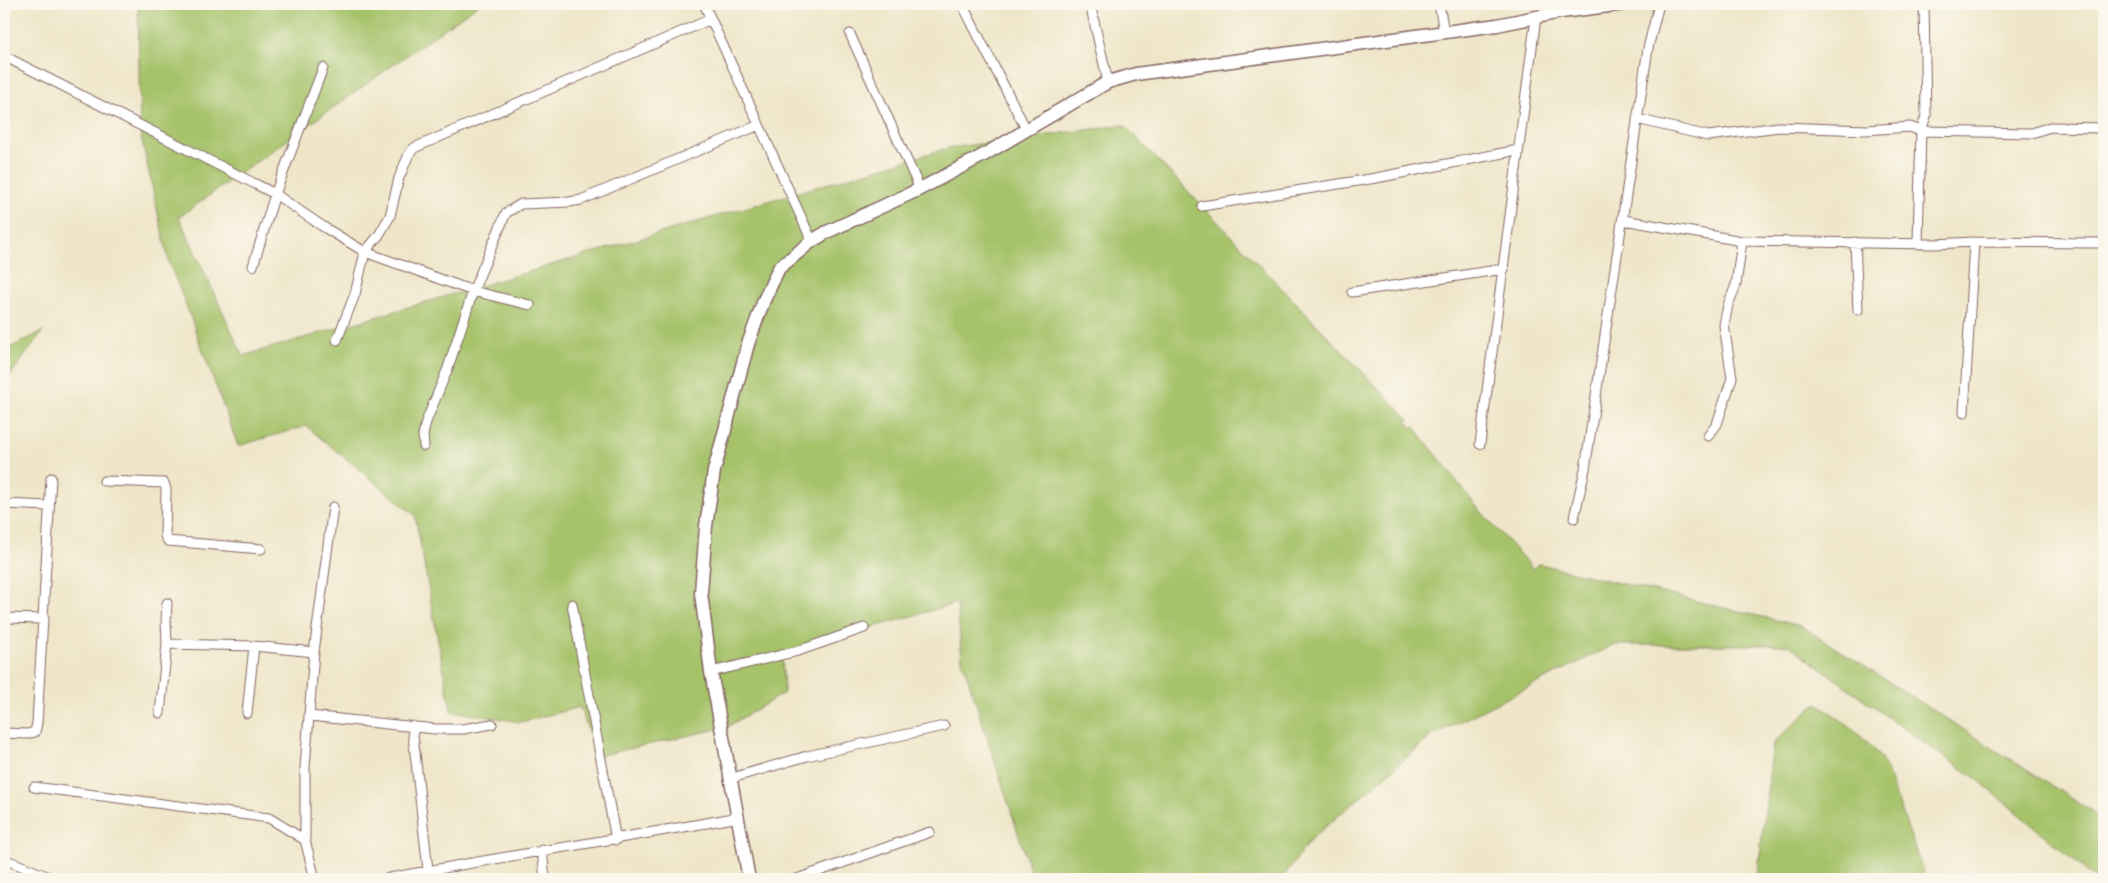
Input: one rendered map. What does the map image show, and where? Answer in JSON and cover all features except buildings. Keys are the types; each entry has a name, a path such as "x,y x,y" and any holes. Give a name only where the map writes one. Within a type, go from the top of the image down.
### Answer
{"street":[{"path":"704,4 812,241"},
{"path":"962,4 1026,129"},
{"path":"1090,4 1108,82"},
{"path":"1439,4 1444,32"},
{"path":"749,879 732,778 711,672 704,630 701,593 706,526 714,471 748,344 764,300 779,268 812,241 920,189 982,156 1108,82 1136,74 1536,18 1560,8 1625,4"},
{"path":"1574,518 1586,468 1648,48 1659,4"},
{"path":"1918,242 1921,131 1926,116 1924,4"},
{"path":"1480,444 1536,18"},
{"path":"337,340 355,294 365,252 378,236 390,216 399,178 414,148 710,19"},
{"path":"850,34 920,189"},
{"path":"4,56 275,194 365,252 473,291 530,305"},
{"path":"253,266 275,194 322,68"},
{"path":"1637,119 1708,136 1779,127 1866,130 1910,127 1921,131 2032,133 2050,127 2104,128"},
{"path":"424,446 423,435 426,422 448,368 473,291 506,213 513,208 528,203 581,200 759,125"},
{"path":"1202,206 1376,178 1518,150"},
{"path":"1624,220 1742,242 2104,243"},
{"path":"1708,436 1717,424 1732,378 1724,325 1728,305 1736,285 1742,242"},
{"path":"1855,242 1858,310"},
{"path":"1964,413 1974,242"},
{"path":"1352,292 1504,268"},
{"path":"4,734 35,732 38,723 51,478"},
{"path":"104,481 164,483 166,489 165,536 168,541 261,549"},
{"path":"4,504 49,506"},
{"path":"315,879 305,840 306,767 314,652 333,507"},
{"path":"160,713 167,644 167,603"},
{"path":"572,604 616,840"},
{"path":"4,618 44,619"},
{"path":"711,672 798,651 864,628"},
{"path":"167,644 254,646 314,652"},
{"path":"247,713 254,646"},
{"path":"310,716 435,729 463,729 492,724"},
{"path":"412,726 428,875"},
{"path":"732,778 807,756 944,726"},
{"path":"34,787 269,818 305,840"},
{"path":"385,879 428,875 542,850 616,840 739,818"},
{"path":"797,879 930,832"},
{"path":"542,850 545,879"},
{"path":"4,859 54,879"}],"green space":[{"path":"138,4 479,4 179,217 243,356 948,148 1124,125 1409,420 1407,422 1412,428 1414,426 1477,507 1533,569 1539,564 1801,626 2104,819 2104,878 2096,879 1977,779 1911,734 1789,645 1613,645 1433,735 1310,840 1282,879 1033,879 962,660 957,603 782,654 784,693 727,727 597,756 580,707 521,722 451,711 415,515 306,426 238,446 169,263 140,132"},
{"path":"43,331 4,384 4,351"},
{"path":"1817,703 1863,738 1885,765 1926,879 1757,879 1773,743"}]}
